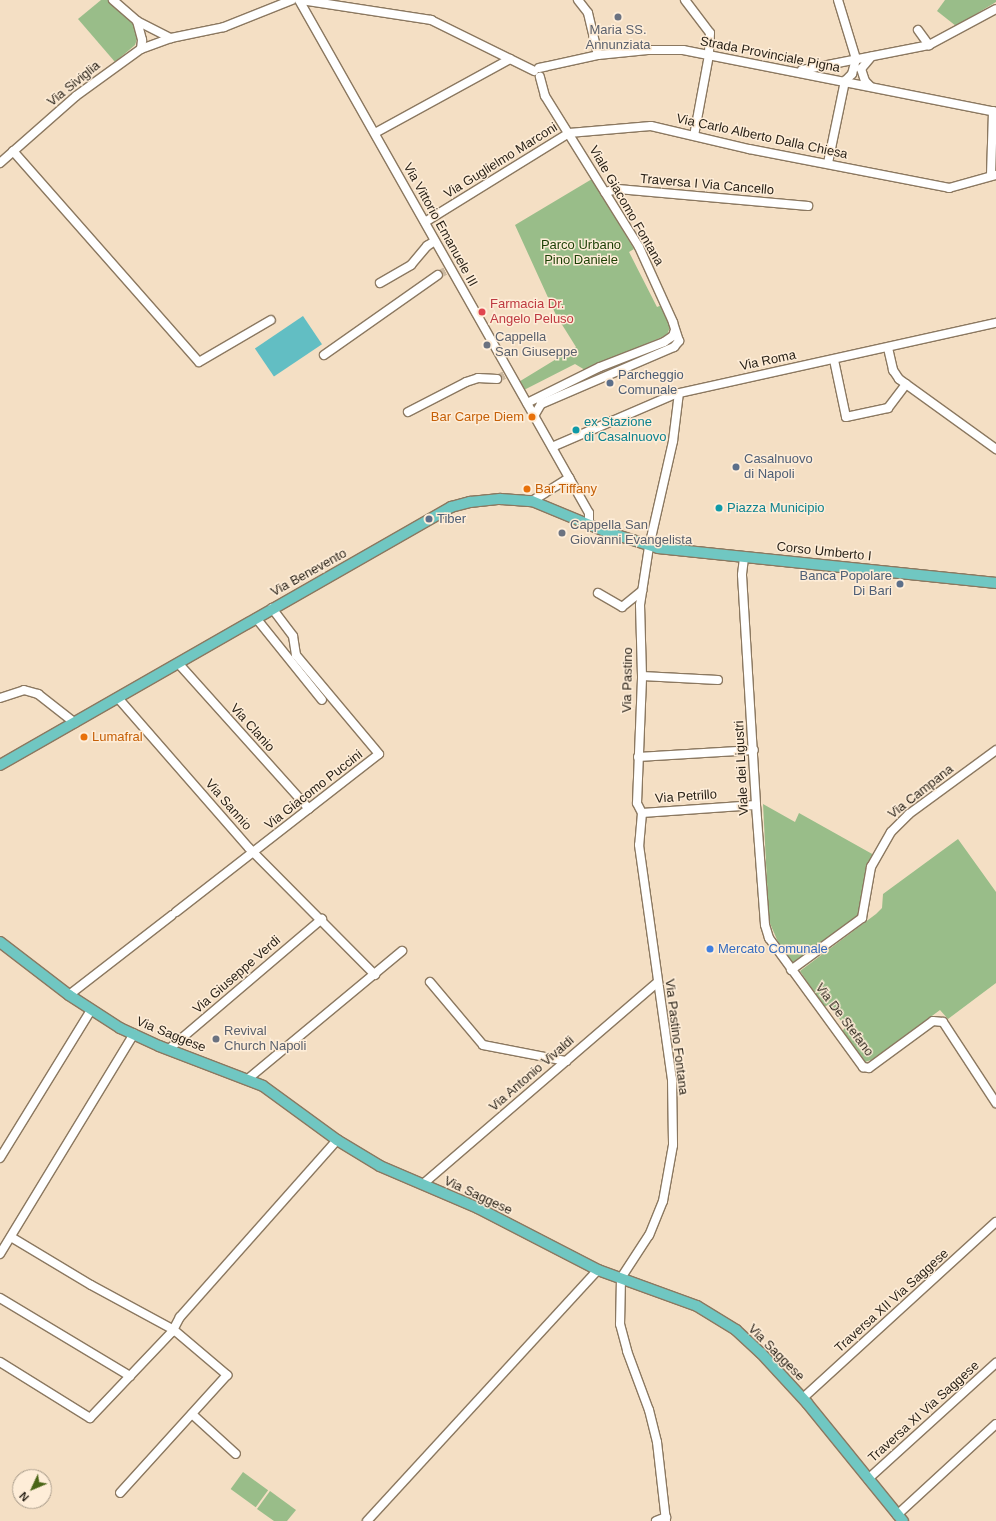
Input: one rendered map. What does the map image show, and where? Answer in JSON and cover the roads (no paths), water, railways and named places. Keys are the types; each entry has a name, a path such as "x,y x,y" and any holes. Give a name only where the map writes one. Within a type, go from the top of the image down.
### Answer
{"main road":[{"name":"Via Benevento","path":"0,765 272,608 451,507 485,500 532,501 589,525 649,547"},
{"name":"Corso Umberto I","path":"649,547 996,583"},
{"name":"Via Saggese","path":"0,942 91,1010 134,1034 169,1050 249,1078 289,1102 337,1140 380,1166 478,1208 598,1270 697,1306 736,1330 761,1353 803,1398 900,1518"}],"street":[{"path":"113,0 137,21 171,38"},
{"name":"Via Siviglia","path":"0,163 76,96 141,49 171,38 224,27 292,0"},
{"path":"300,0 424,18 455,30 538,72"},
{"name":"Via Vittorio Emanuele III","path":"300,0 425,222 448,269 507,373 527,403 589,513 589,525"},
{"path":"578,0 588,13 598,55"},
{"path":"685,0 710,33 709,55 694,136"},
{"path":"828,163 845,81 852,74 856,59 838,0"},
{"path":"798,71 929,45 996,9"},
{"path":"137,21 142,40 141,49"},
{"path":"918,30 929,45"},
{"name":"Strada Provinciale Pigna","path":"538,72 598,55 648,50 683,50 798,71 994,112"},
{"path":"870,86 865,81 861,69 872,56"},
{"path":"375,134 510,59"},
{"path":"830,78 827,74 831,65"},
{"name":"Viale Giacomo Fontana","path":"538,72 545,96 639,247 675,330"},
{"path":"993,175 994,112"},
{"name":"Via Carlo Alberto Dalla Chiesa","path":"569,133 651,126 949,188 993,175"},
{"name":"Via Guglielmo Marconi","path":"425,222 569,133"},
{"path":"13,151 199,362 271,320"},
{"name":"Traversa I Via Cancello","path":"605,192 618,189 808,206"},
{"path":"380,283 410,265 427,246 435,241"},
{"path":"324,355 438,274"},
{"name":"Via Roma","path":"552,447 679,393 996,323"},
{"path":"527,403 600,367 664,342 673,336 675,330"},
{"path":"534,416 541,404 674,347 679,341 675,330"},
{"path":"888,348 895,375 996,449"},
{"path":"834,360 846,417 888,408 906,384"},
{"path":"408,412 466,382 478,378 497,379"},
{"path":"649,547 673,441 679,393"},
{"path":"532,501 569,478"},
{"name":"Via Pastino","path":"642,813 637,803 642,676 642,591 649,547"},
{"name":"Viale dei Ligustri","path":"744,558 742,575 765,925 769,938 791,970"},
{"path":"598,593 622,607 642,591"},
{"name":"Via Giacomo Puccini","path":"69,995 379,754 296,655 293,636 272,608"},
{"path":"256,618 322,700"},
{"name":"Via Clanio","path":"178,663 309,809"},
{"path":"642,676 718,680"},
{"path":"0,698 24,690 38,694 75,723"},
{"name":"Via Sannio","path":"118,698 254,852 322,919 375,975"},
{"path":"638,757 754,750"},
{"name":"Via Campana","path":"791,970 862,918 871,867 891,832 908,814 996,750"},
{"name":"Via Petrillo","path":"642,813 756,805"},
{"name":"Via Pastino Fontana","path":"620,1278 649,1235 663,1201 673,1146 672,1079 657,983 639,845 642,813"},
{"name":"Via Giuseppe Verdi","path":"169,1050 322,919"},
{"path":"249,1078 402,952"},
{"name":"Via De Stefano","path":"791,970 863,1067 869,1068 933,1021 943,1022 996,1103"},
{"path":"430,982 483,1045 566,1061"},
{"name":"Via Antonio Vivaldi","path":"422,1184 657,983"},
{"path":"0,1158 91,1010"},
{"path":"0,1254 134,1034"},
{"path":"0,1362 90,1418 174,1330 180,1317 337,1140"},
{"name":"Traversa XII Via Saggese","path":"803,1398 996,1222"},
{"path":"11,1237 91,1285 174,1330 227,1375 120,1493"},
{"path":"367,1521 598,1270"},
{"path":"620,1278 620,1324 627,1351 650,1410 657,1442 666,1519 656,1521"},
{"path":"0,1298 130,1376"},
{"name":"Traversa XI Via Saggese","path":"868,1478 996,1363"},
{"path":"192,1414 236,1454"},
{"path":"900,1518 996,1424"}],"water":[{"path":"303,316 322,344 274,377 255,348"}],"tunnel":[{"path":"438,275 447,270"},
{"path":"497,379 506,374"}],"place":[{"name":"Maria SS. Annunziata","path":"618,17"},
{"name":"Farmacia Dr. Angelo Peluso","path":"482,312"},
{"name":"Cappella San Giuseppe","path":"487,345"},
{"name":"Parcheggio Comunale","path":"610,383"},
{"name":"Bar Carpe Diem","path":"532,417"},
{"name":"ex Stazione di Casalnuovo","path":"576,430"},
{"name":"Casalnuovo di Napoli","path":"736,467"},
{"name":"Bar Tiffany","path":"527,489"},
{"name":"Piazza Municipio","path":"719,508"},
{"name":"Tiber","path":"429,519"},
{"name":"Cappella San Giovanni Evangelista","path":"562,533"},
{"name":"Banca Popolare Di Bari","path":"900,584"},
{"name":"Lumafral","path":"84,737"},
{"name":"Mercato Comunale","path":"710,949"},
{"name":"Revival Church Napoli","path":"216,1039"}],"park label":[{"name":"Parco Urbano Pino Daniele","path":"581,254"}]}
